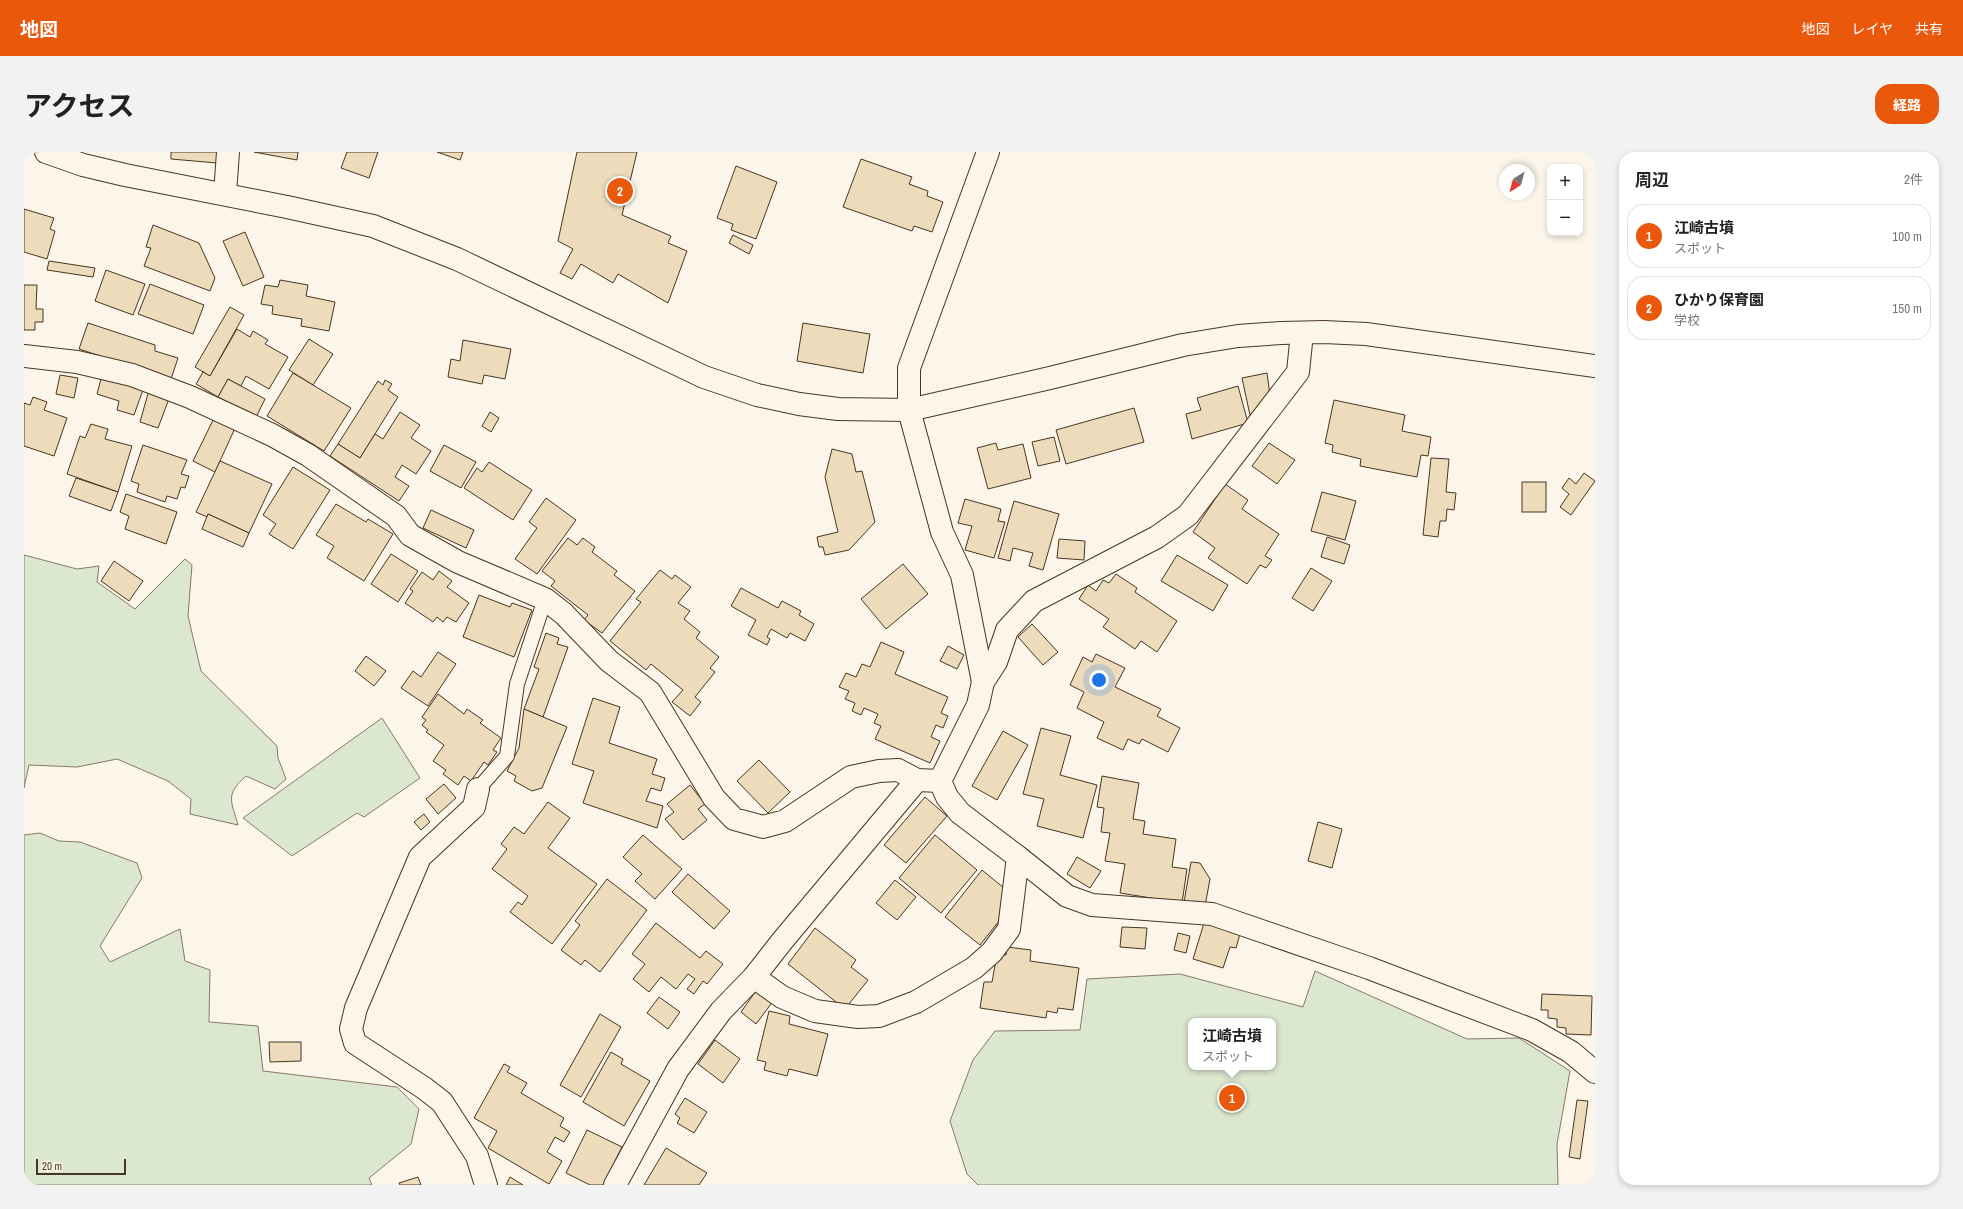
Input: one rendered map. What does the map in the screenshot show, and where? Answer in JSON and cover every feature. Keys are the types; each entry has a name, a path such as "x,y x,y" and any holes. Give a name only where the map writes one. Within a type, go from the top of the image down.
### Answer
{"street":[{"path":"46,152 83,165 125,175 225,194 373,226 457,259 704,377 757,395 806,405 838,409 909,410 1050,378 1183,345 1238,336 1302,333 1366,334 1595,366"},
{"path":"225,194 228,152"},
{"path":"983,682 962,575 942,532 909,410 909,368 988,152"},
{"path":"940,781 978,705 983,682 996,662 1008,630 1034,601 1157,537 1188,515 1298,372 1302,333"},
{"path":"24,356 78,362 132,375 190,397 272,435 308,455 375,503 396,516 410,535 458,562 545,599 564,614 609,661 650,692 714,798 734,819 763,827 785,821 851,777 879,770 898,770 917,780 940,781"},
{"path":"615,1185 678,1069 721,1011 754,977 783,940 917,780"},
{"path":"940,781 947,797 960,813 1067,896 1092,905 1212,914 1369,968 1532,1030 1571,1052 1595,1072"},
{"path":"478,789 474,807 420,857 356,1008 351,1029 355,1043 366,1052 424,1088 442,1102 476,1156 486,1185"},
{"path":"754,977 782,997 815,1011 858,1017 878,1016 916,1002 974,968 992,952 1009,929 1018,857"}],"lane":[{"path":"478,789 507,756 517,684 545,599"}],"green space":[{"path":"24,555 77,569 99,566 97,582 135,609 185,559 192,565 188,616 201,671 277,746 278,758 286,779 275,789 246,776 232,793 232,804 238,825 190,814 191,799 168,781 117,759 77,767 29,765 24,788"},
{"path":"382,718 420,778 364,817 357,813 292,856 243,818"},
{"path":"40,833 59,841 80,842 137,863 142,878 100,946 110,962 180,929 185,961 210,970 209,1022 258,1026 263,1071 397,1087 419,1109 411,1144 369,1178 372,1185 24,1185 24,835"},
{"path":"1315,971 1467,1039 1519,1038 1570,1071 1557,1144 1558,1185 978,1185 967,1174 950,1121 973,1060 995,1031 1080,1030 1087,979 1180,974 1303,1007"}],"building":[{"path":"171,152 218,152 217,163 171,159"},
{"path":"254,152 298,152 297,160"},
{"path":"347,152 378,152 369,178 341,168"},
{"path":"437,152 463,152 460,160"},
{"path":"577,152 637,152 622,215 671,236 668,243 687,251 668,303 618,274 613,283 581,264 572,279 560,273 573,249 558,241"},
{"path":"861,159 912,177 909,184 928,191 927,196 943,202 932,232 914,226 912,231 843,207"},
{"path":"736,166 777,182 756,239 731,230 733,224 717,218"},
{"path":"24,209 54,218 50,229 55,231 47,259 24,252"},
{"path":"153,225 199,243 215,278 210,291 144,266 151,248 146,247"},
{"path":"245,232 264,277 243,286 223,241"},
{"path":"733,235 753,245 749,254 729,243"},
{"path":"49,261 95,268 93,277 47,270"},
{"path":"106,270 145,284 133,315 95,301"},
{"path":"280,280 308,285 306,296 335,302 329,331 301,326 302,319 272,314 273,306 261,304 265,285 278,287"},
{"path":"150,284 204,305 193,334 138,314"},
{"path":"24,285 37,285 36,309 43,309 43,322 35,322 35,330 24,330"},
{"path":"230,307 244,315 210,376 195,367"},
{"path":"88,323 155,345 155,351 178,358 171,379 79,349"},
{"path":"803,323 870,334 863,373 797,361"},
{"path":"237,329 250,337 253,331 268,340 265,344 288,357 269,389 246,376 241,386 228,379 218,397 196,384 203,372 210,376"},
{"path":"309,339 333,354 313,385 289,370"},
{"path":"463,340 511,349 505,379 484,375 482,384 448,377 451,359 460,361"},
{"path":"293,373 351,408 324,451 267,416"},
{"path":"1267,373 1270,396 1251,420 1242,378"},
{"path":"60,375 78,378 74,398 56,394"},
{"path":"102,375 144,387 134,415 117,410 119,401 97,394"},
{"path":"228,379 265,399 256,417 218,397"},
{"path":"385,380 392,384 388,390 398,397 360,458 338,444 378,381 383,385"},
{"path":"1238,386 1248,423 1192,439 1186,414 1201,410 1197,398"},
{"path":"149,390 170,396 158,428 140,422"},
{"path":"33,397 47,402 44,410 67,418 54,456 24,446 24,403 30,405"},
{"path":"1334,400 1405,415 1402,431 1431,437 1428,456 1421,455 1417,477 1360,466 1361,459 1332,452 1333,445 1325,443"},
{"path":"1134,408 1144,442 1066,464 1056,430"},
{"path":"400,412 420,425 411,438 431,451 416,474 402,465 395,477 409,486 399,501 330,456 338,444 360,458 375,434 383,439"},
{"path":"490,412 499,418 491,432 482,426"},
{"path":"215,416 236,426 215,472 193,461"},
{"path":"91,424 108,429 105,439 132,446 118,492 67,474 80,436 85,438"},
{"path":"1054,437 1060,461 1038,466 1032,442"},
{"path":"996,443 998,450 1023,444 1031,478 988,489 977,448"},
{"path":"1269,443 1295,460 1277,484 1252,466"},
{"path":"143,445 187,460 181,474 189,476 185,488 181,487 177,499 167,496 165,502 137,492 139,484 131,481"},
{"path":"444,445 476,462 461,488 430,471"},
{"path":"832,449 852,454 856,472 862,471 875,522 849,550 825,555 823,547 819,547 817,537 838,532 825,477"},
{"path":"1431,458 1449,459 1446,492 1456,493 1454,510 1447,509 1446,521 1440,521 1438,537 1423,535"},
{"path":"220,461 272,484 249,533 208,514 207,517 196,512"},
{"path":"489,462 532,490 513,520 464,488 477,468 482,472"},
{"path":"293,467 330,490 293,549 269,534 276,524 263,515"},
{"path":"1584,473 1595,481 1571,515 1560,507 1569,494 1562,488 1569,478 1576,484"},
{"path":"76,478 118,492 111,511 69,496"},
{"path":"1522,482 1546,482 1546,512 1522,512"},
{"path":"1225,484 1248,500 1242,509 1279,534 1265,556 1272,560 1266,568 1260,565 1247,584 1208,558 1215,548 1193,532"},
{"path":"1322,492 1356,501 1345,540 1311,531"},
{"path":"126,494 177,512 166,544 125,529 129,516 120,512"},
{"path":"546,498 576,520 537,574 515,559 537,528 529,522"},
{"path":"965,499 1001,509 998,521 1005,522 994,558 965,550 972,526 958,523"},
{"path":"1014,501 1059,514 1043,570 1029,566 1033,553 1013,548 1010,561 998,558"},
{"path":"336,504 366,522 368,519 393,534 364,581 327,558 334,546 316,535"},
{"path":"431,510 474,530 466,548 423,528"},
{"path":"208,514 249,533 243,547 202,529"},
{"path":"1327,537 1350,545 1344,564 1321,557"},
{"path":"568,538 577,545 583,538 595,547 592,552 617,571 614,575 635,591 602,633 584,620 588,615 551,586 555,581 542,571"},
{"path":"1059,539 1085,541 1084,560 1057,558"},
{"path":"391,554 418,571 398,602 371,584"},
{"path":"1177,555 1228,585 1213,611 1161,581"},
{"path":"114,561 143,581 129,601 101,581"},
{"path":"903,564 928,594 886,629 861,599"},
{"path":"1311,568 1332,581 1313,611 1292,598"},
{"path":"660,570 672,579 675,575 691,587 678,603 690,611 684,619 700,632 696,638 719,657 710,668 715,672 695,697 701,702 690,716 672,702 683,690 651,664 646,670 610,641 641,602 636,599"},
{"path":"439,571 452,581 447,587 469,603 456,622 447,617 443,622 437,617 433,622 405,603 413,591 410,589 422,572 433,580"},
{"path":"1116,574 1137,588 1135,592 1177,621 1157,652 1141,641 1135,649 1103,627 1109,619 1079,599 1088,585 1096,591 1103,580 1109,583"},
{"path":"741,588 778,608 782,601 801,611 799,615 814,624 805,641 790,633 787,638 771,629 767,637 770,639 767,645 748,635 756,620 731,606"},
{"path":"479,595 510,607 512,603 532,610 514,657 463,637"},
{"path":"1032,624 1058,652 1043,665 1018,637"},
{"path":"546,633 559,638 557,644 568,647 543,717 524,709 539,669 534,667"},
{"path":"881,642 904,652 895,674 948,697 941,713 948,716 943,728 936,725 931,737 940,741 930,763 875,739 881,726 874,723 878,714 864,708 861,715 852,711 855,703 845,699 849,691 839,687 846,673 856,677 862,664 870,667"},
{"path":"948,646 964,655 957,669 940,661"},
{"path":"438,652 456,664 428,706 401,688 413,671 421,677"},
{"path":"1096,654 1125,668 1115,687 1161,709 1157,716 1180,728 1168,752 1142,739 1139,744 1128,739 1123,750 1097,738 1104,722 1077,708 1084,692 1070,685 1083,657 1092,662"},
{"path":"366,656 386,671 374,686 355,671"},
{"path":"438,694 464,714 467,709 483,720 480,723 501,738 493,750 497,752 488,765 484,762 471,781 464,776 458,785 443,774 446,770 433,761 444,745 426,732 428,730 422,725 426,720 422,717"},
{"path":"593,698 620,707 609,743 657,759 652,774 665,778 661,791 651,788 646,801 663,806 657,828 583,803 594,771 572,764"},
{"path":"524,709 567,727 542,788 532,791 514,781 516,776 507,771 519,748"},
{"path":"1041,728 1071,736 1060,775 1097,785 1083,838 1037,826 1044,799 1023,794"},
{"path":"1003,731 1028,745 997,800 972,786"},
{"path":"759,760 790,792 768,813 737,781"},
{"path":"1102,776 1139,783 1133,819 1145,821 1143,834 1176,839 1172,867 1187,869 1182,903 1120,893 1125,864 1105,861 1110,833 1101,832 1104,808 1097,807"},
{"path":"444,784 456,798 438,814 426,799"},
{"path":"690,785 705,804 698,809 707,820 683,840 665,819 674,812 667,804"},
{"path":"925,797 947,816 906,863 884,845"},
{"path":"548,802 570,818 548,848 597,884 552,944 510,912 518,902 522,905 528,896 492,869 507,849 501,844 514,827 524,834"},
{"path":"424,814 430,822 421,830 414,822"},
{"path":"1318,822 1342,829 1332,868 1308,861"},
{"path":"643,835 682,869 655,899 635,881 642,874 623,857"},
{"path":"935,835 977,870 941,913 899,878"},
{"path":"1077,857 1101,871 1090,888 1067,874"},
{"path":"1191,862 1200,863 1210,879 1205,906 1184,902"},
{"path":"982,870 1004,888 1003,916 980,945 945,917"},
{"path":"688,874 730,911 714,929 672,892"},
{"path":"607,879 647,910 600,972 585,960 581,965 561,950 580,925 575,921"},
{"path":"895,880 916,897 897,920 876,903"},
{"path":"656,923 700,958 706,951 723,964 707,984 703,981 694,994 687,989 695,979 688,974 676,989 661,977 649,992 633,979 645,964 632,954"},
{"path":"1204,923 1240,934 1236,948 1230,947 1223,968 1193,959"},
{"path":"1122,927 1147,928 1145,949 1120,947"},
{"path":"815,928 856,960 851,967 868,980 845,1009 788,964"},
{"path":"1178,933 1190,936 1186,953 1174,950"},
{"path":"1007,947 1031,950 1030,961 1079,968 1073,1010 1058,1008 1057,1013 1047,1011 1046,1018 980,1008 984,982 992,982 997,954 1006,955"},
{"path":"758,988 774,1000 756,1024 741,1012"},
{"path":"1542,994 1592,996 1591,1035 1566,1034 1566,1028 1557,1027 1557,1019 1548,1018 1548,1010 1541,1010"},
{"path":"659,997 680,1012 668,1029 647,1013"},
{"path":"769,1011 790,1016 789,1024 828,1034 817,1076 789,1069 787,1076 764,1070 766,1062 757,1060"},
{"path":"600,1014 621,1027 581,1097 560,1085"},
{"path":"715,1040 740,1059 723,1083 698,1064"},
{"path":"269,1042 301,1042 301,1061 270,1062"},
{"path":"611,1052 623,1059 621,1064 650,1081 624,1126 583,1102"},
{"path":"504,1064 510,1067 507,1072 527,1083 521,1093 564,1118 560,1126 570,1132 564,1142 555,1137 547,1152 562,1161 549,1184 488,1148 497,1131 474,1118"},
{"path":"685,1098 707,1112 694,1133 677,1123 680,1118 675,1114"},
{"path":"1577,1100 1588,1101 1580,1159 1569,1157"},
{"path":"587,1130 622,1147 603,1185 590,1185 566,1173"},
{"path":"666,1148 707,1173 699,1185 644,1185"},
{"path":"418,1177 421,1185 400,1185 399,1183"},
{"path":"510,1177 523,1185 506,1185"}],"place":[{"name":"ひかり保育園","path":"620,191"},
{"name":"江崎古墳","path":"1232,1098"}]}
